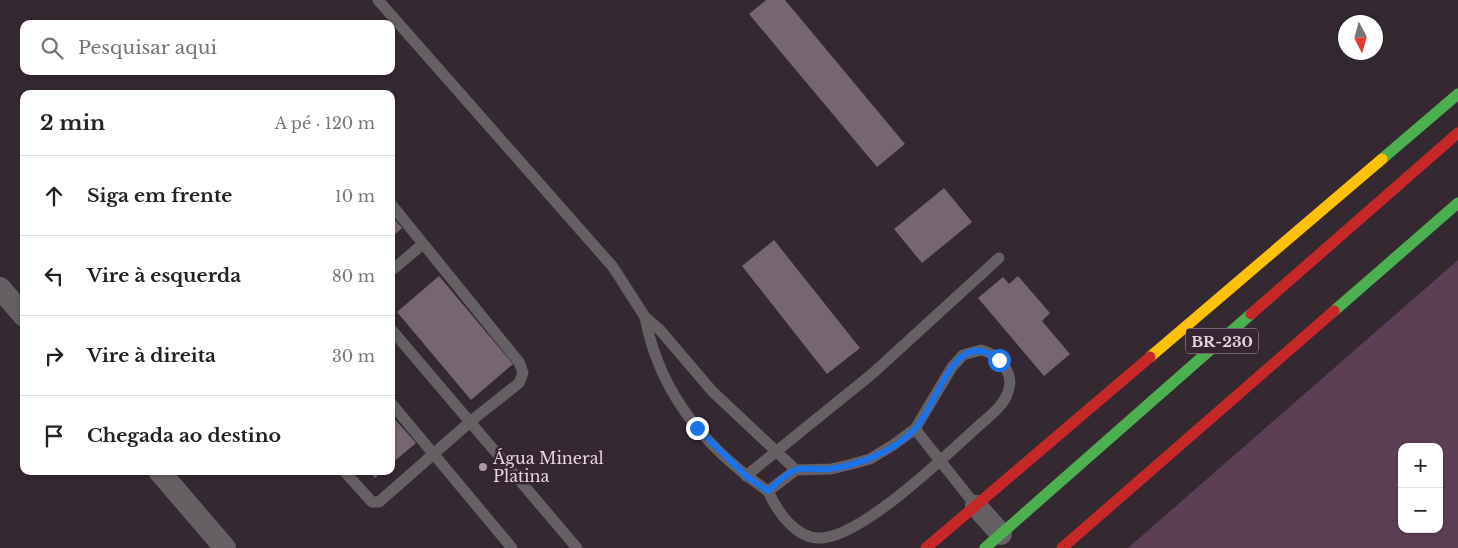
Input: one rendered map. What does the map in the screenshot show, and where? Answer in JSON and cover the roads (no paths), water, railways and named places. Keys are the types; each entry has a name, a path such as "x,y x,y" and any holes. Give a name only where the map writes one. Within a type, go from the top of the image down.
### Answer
{"main road":[{"path":"926,548 1458,94"},
{"name":"BR-230","path":"993,541 1458,134"},
{"name":"BR-230","path":"1062,548 1458,203"}],"street":[{"path":"0,288 20,311"},
{"path":"162,475 225,548"},
{"path":"976,506 993,541"}],"lane":[{"path":"378,0 613,267 645,317 657,358 676,399 697,428 746,476 768,491 782,515 796,529 814,538 823,538 848,529 874,514 941,461 1004,402 1010,380 1007,370 990,352 981,350 963,355 952,367 915,429 870,459 830,469 796,470 768,491"},
{"path":"348,475 372,502 376,503 397,488 471,421 519,383 523,373 522,368 488,322 395,209"},
{"path":"395,268 423,244"},
{"path":"746,476 872,374 999,258"},
{"path":"645,317 660,330 712,391 796,470"},
{"path":"395,333 577,548"},
{"path":"395,408 512,548"},
{"path":"915,429 976,506"}],"place":[{"name":"Água Mineral Platina","path":"483,467"}]}
